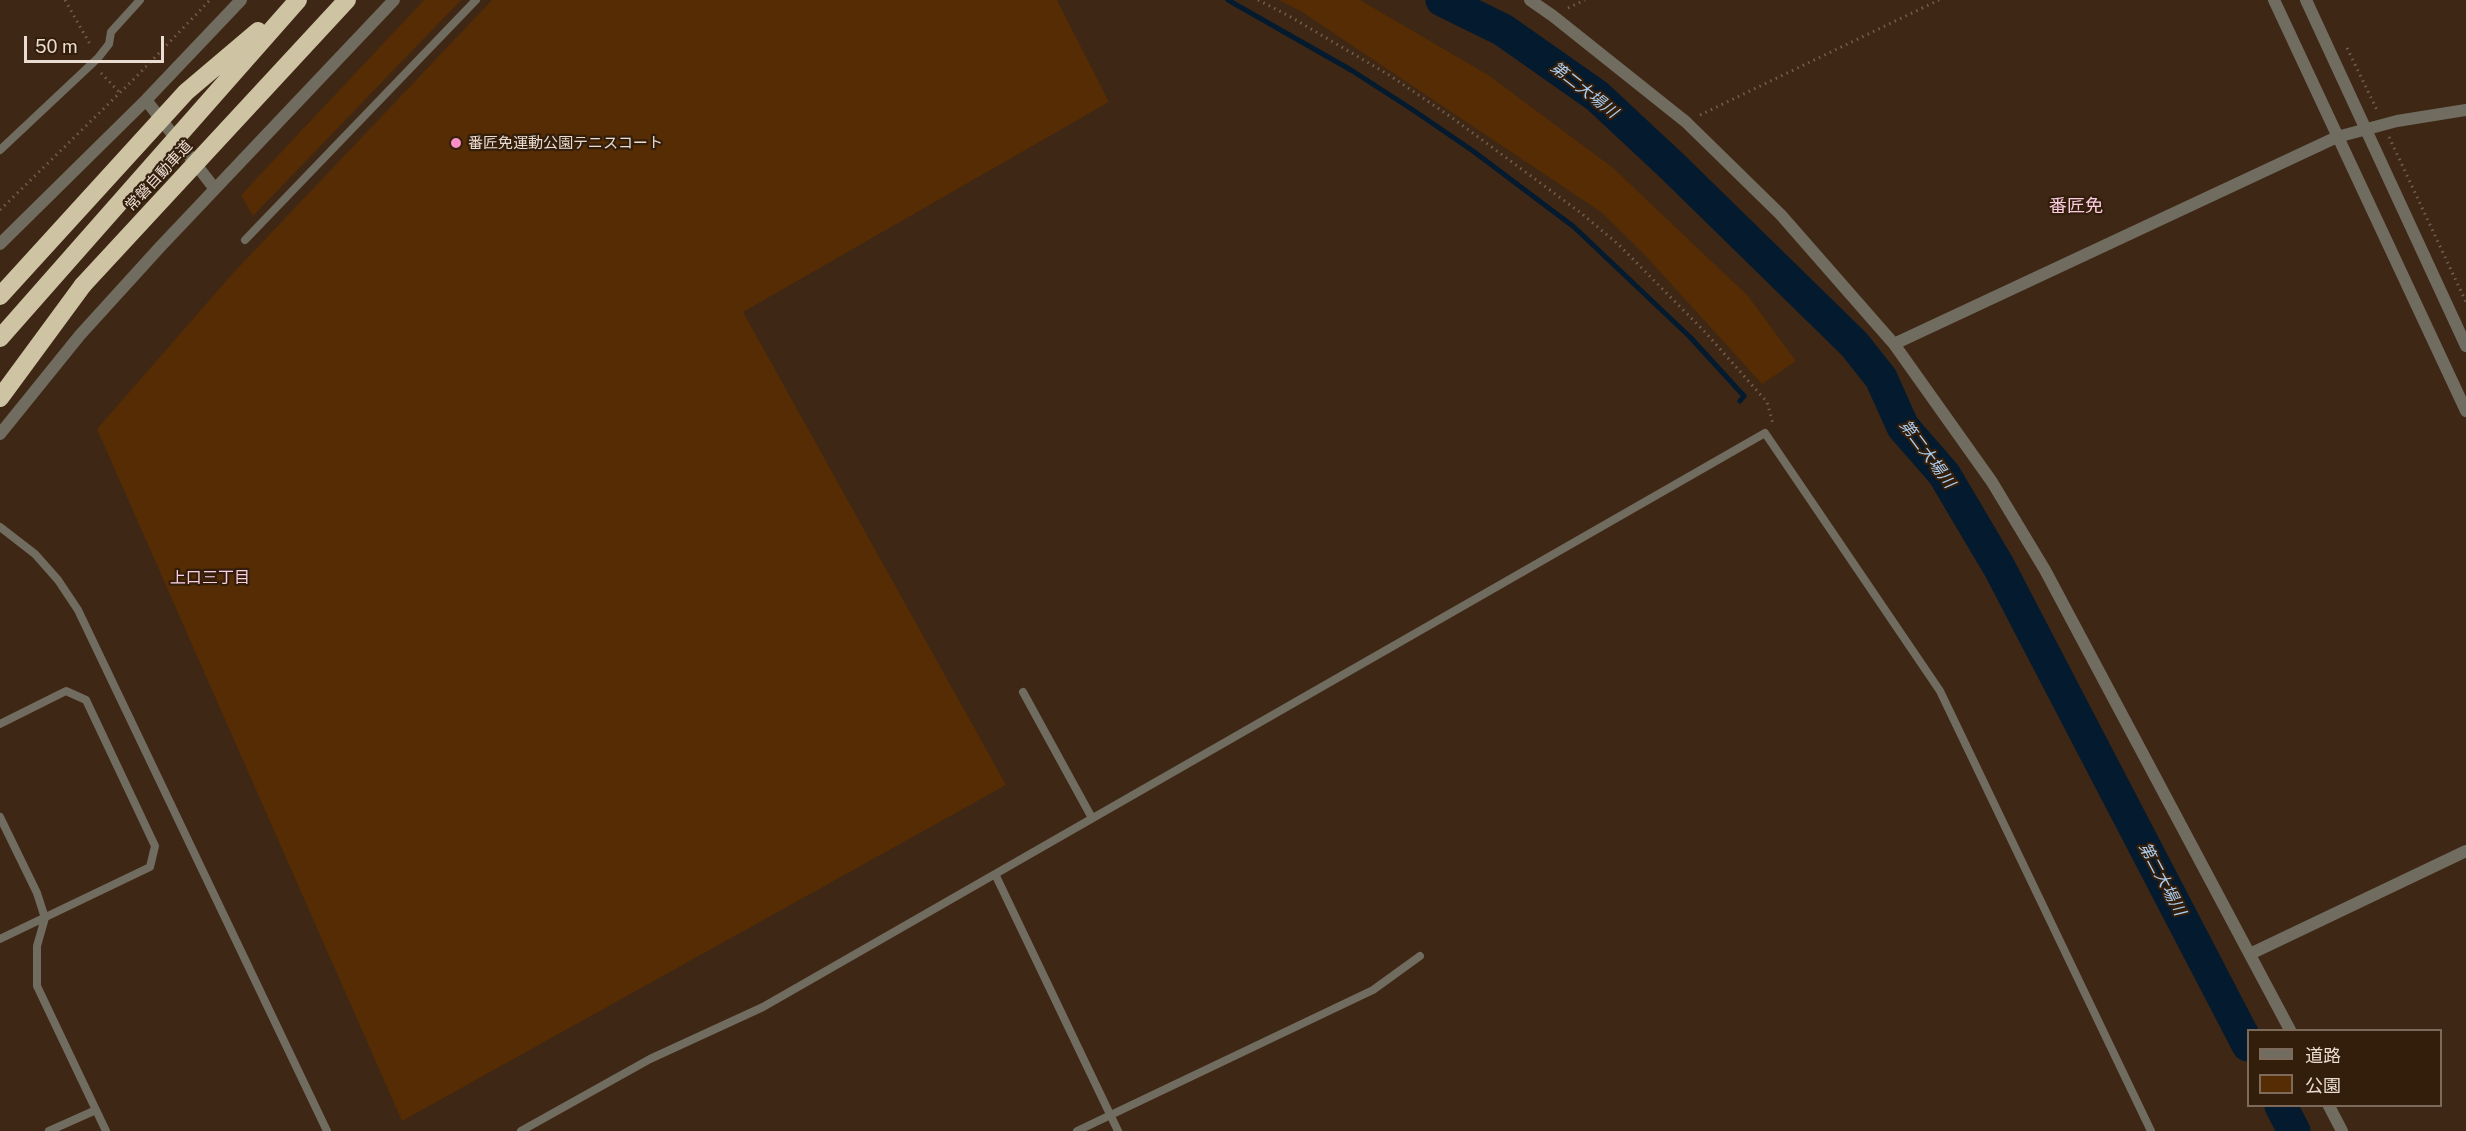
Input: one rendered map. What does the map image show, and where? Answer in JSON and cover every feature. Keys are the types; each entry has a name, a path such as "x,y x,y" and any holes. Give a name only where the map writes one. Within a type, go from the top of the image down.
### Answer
{"highway":[{"path":"0,296 186,92 296,0"},
{"name":"常磐自動車道","path":"0,338 296,0"},
{"name":"常磐自動車道","path":"0,378 347,0"},
{"path":"0,398 83,285"}],"street":[{"path":"0,244 146,99 241,0"},
{"path":"0,434 80,335 394,0"},
{"path":"1530,0 1686,122 1781,215 1894,344 1992,482 2045,570 2289,1029"},
{"path":"2274,0 2466,411"},
{"path":"2306,0 2466,346"},
{"path":"146,99 215,189"},
{"path":"1894,344 2337,137 2383,124 2466,110"},
{"path":"2250,954 2466,851"},
{"path":"2330,1107 2342,1131"}],"lane":[{"path":"0,150 95,61 109,44 111,32 140,0"},
{"path":"245,240 476,0"},
{"path":"521,1131 650,1059 763,1007 1765,433 1940,691 2151,1131"},
{"path":"0,527 35,554 58,580 78,609 327,1131"},
{"path":"0,724 66,691 86,700 155,846 150,867 0,939"},
{"path":"1023,692 1092,818"},
{"path":"0,817 37,893 45,918 37,946 37,986 106,1131"},
{"path":"995,874 1118,1131"},
{"path":"1077,1131 1373,990 1420,957"},
{"path":"49,1131 96,1110"}],"path":[{"path":"65,0 95,61 120,93"},
{"path":"0,210 120,93 210,0"},
{"path":"1258,0 1389,75 1451,117 1588,219 1661,286 1759,392 1767,402 1775,428"},
{"path":"1686,122 1938,0"},
{"path":"2344,41 2466,302"}],"green space":[{"path":"424,0 461,0 253,216 241,195"},
{"path":"492,0 1057,0 1109,102 743,312 1006,785 402,1121 97,429 234,272"},
{"path":"1279,0 1360,0 1488,75 1612,167 1748,296 1796,361 1762,384 1643,253 1601,212 1299,10"}],"waterway":[{"path":"1228,0 1351,70 1413,110 1473,151 1574,227 1690,337 1744,396 1740,401"},
{"name":"第二大場川","path":"1442,0 1503,30 1597,96 1854,344 1881,378 1903,427 1944,474 1999,567 2247,1043"},
{"name":"第二大場川","path":"2282,1107 2294,1131"}],"place":[{"name":"番匠免運動公園テニスコート","path":"456,143"}],"district":[{"name":"番匠免","path":"2076,206"},
{"name":"上口三丁目","path":"210,578"}]}
